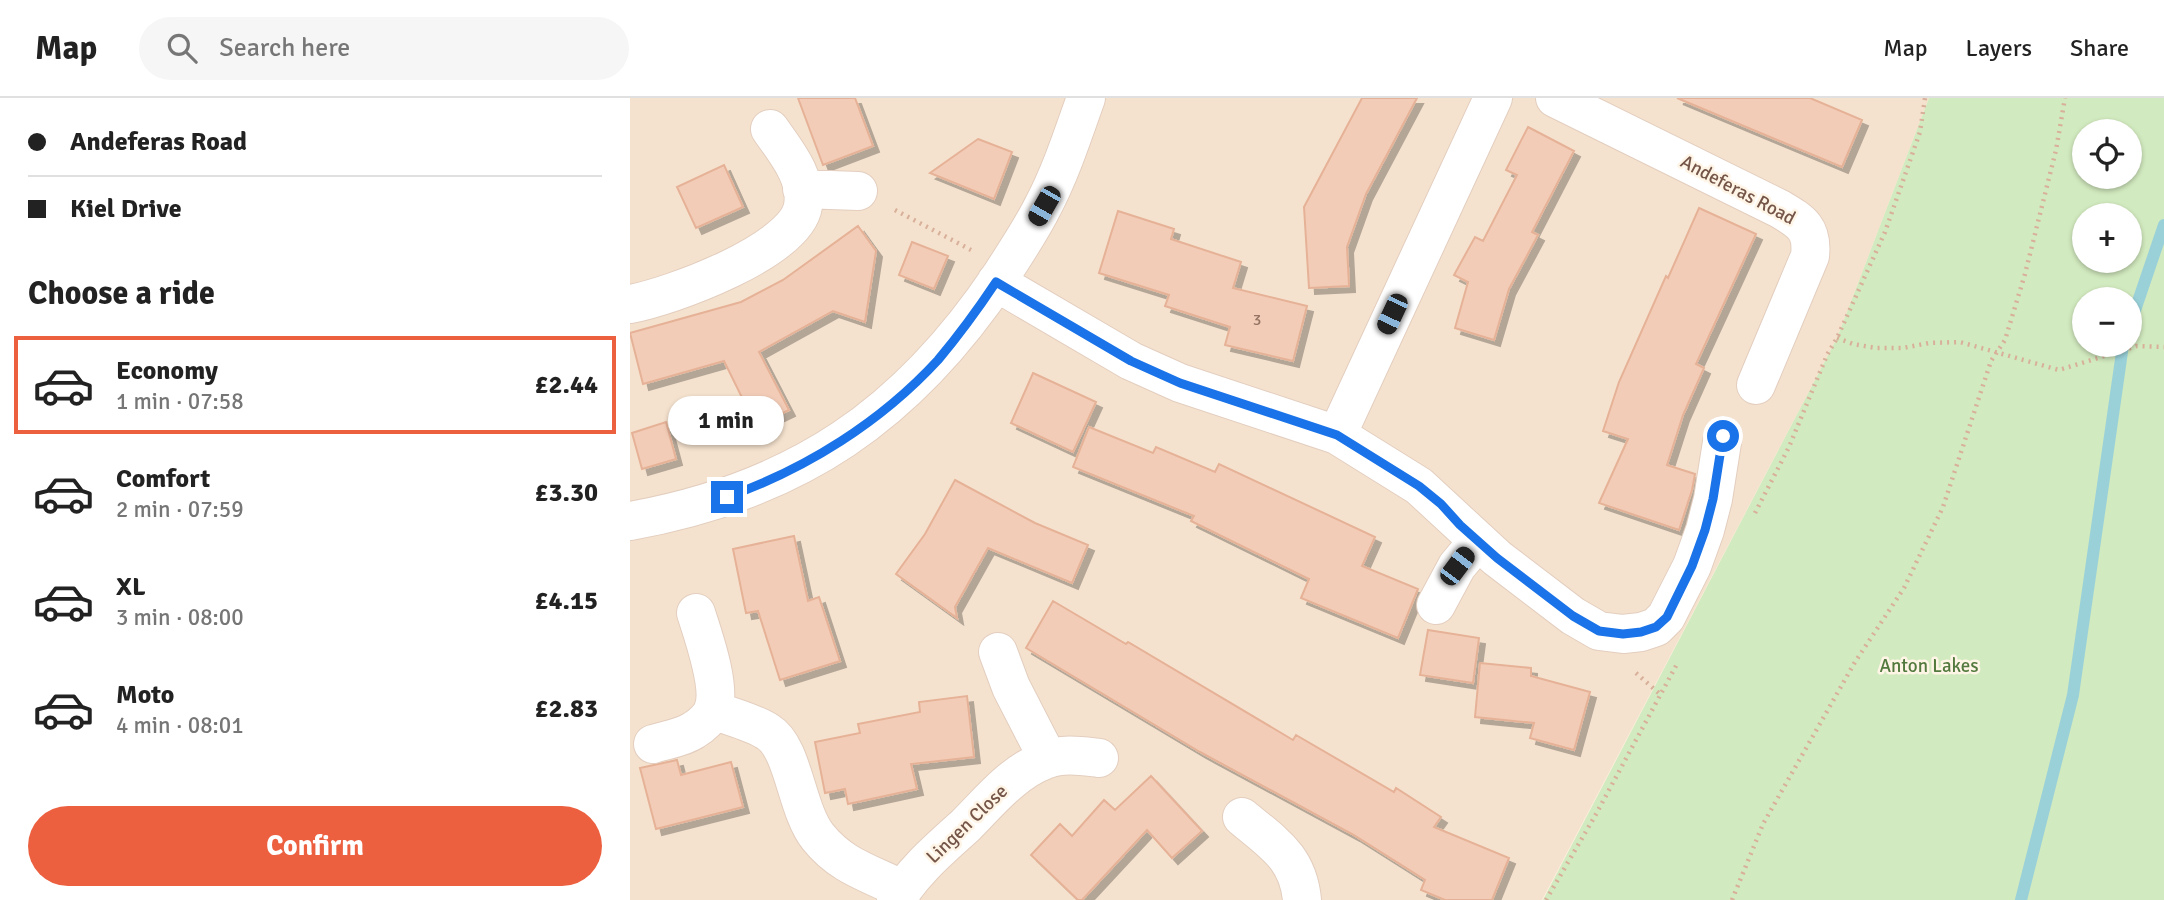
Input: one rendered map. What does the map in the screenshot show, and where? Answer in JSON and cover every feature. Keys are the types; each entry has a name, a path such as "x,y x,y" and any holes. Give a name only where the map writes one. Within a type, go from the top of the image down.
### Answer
{"street":[{"path":"630,521 707,504 789,472 862,428 902,395 937,360 968,323 1044,206 1086,98"},
{"path":"1337,435 1493,98"},
{"name":"Andeferas Road","path":"1555,98 1780,209 1807,228 1812,242 1810,256 1756,385"},
{"path":"630,304 683,290 755,256 796,223 803,209 802,190 793,164 770,129"},
{"path":"802,190 858,191"},
{"path":"1001,275 1131,361 1180,383 1337,435 1419,486 1478,541 1573,616 1599,631 1623,634 1641,632 1656,627 1667,617 1705,530 1723,436"},
{"path":"1436,605 1457,566 1478,541"},
{"path":"653,744 695,730 713,710 715,687 711,663 696,613"},
{"path":"998,652 1011,687 1048,759"},
{"path":"713,710 767,731 779,740 805,813 816,834 832,853 853,868 875,876 899,895"},
{"name":"Lingen Close","path":"899,895 919,869 1020,773 1048,759 1075,755 1099,758"},
{"path":"1242,817 1292,864 1299,879 1302,900"}],"path":[{"path":"1732,900 1763,824 1855,662 1904,588 1943,507 1991,361 2005,340 2025,274 2056,150 2065,98"},
{"path":"858,191 1001,275"},
{"path":"1837,338 1876,348 1959,342 2059,370 2137,346 2164,347"}],"shaded area":[{"path":"630,98 1929,98 1837,338 1542,900 630,900"}],"green space":[{"name":"Anton Lakes","path":"1929,98 2164,98 2164,900 1543,900 1837,338"}],"building":[{"path":"798,98 855,98 873,146 823,165"},
{"path":"1362,98 1417,98 1366,194 1347,247 1349,286 1309,288 1304,207"},
{"path":"1677,98 1810,98 1862,120 1842,167"},
{"path":"1528,127 1574,151 1532,232 1538,235 1509,289 1494,340 1455,328 1468,282 1454,275 1475,237 1483,241 1517,175 1506,170"},
{"path":"978,139 1012,152 994,199 930,173"},
{"path":"724,165 743,207 696,228 677,187"},
{"path":"1699,208 1756,234 1696,364 1704,368 1683,415 1667,465 1695,474 1679,530 1599,503 1628,439 1603,431 1619,382"},
{"path":"1118,211 1174,229 1171,239 1241,262 1233,288 1307,306 1293,361 1225,345 1230,327 1165,306 1169,295 1099,273"},
{"path":"858,226 876,251 865,322 833,311 759,352 789,410 756,426 724,361 643,384 630,333 741,302 783,280"},
{"path":"912,242 948,256 934,289 899,275"},
{"path":"1033,373 1096,402 1073,452 1011,423"},
{"path":"666,422 676,459 642,469 632,433"},
{"path":"1089,427 1153,453 1156,447 1215,472 1219,464 1375,537 1362,566 1418,589 1398,638 1301,598 1309,579 1191,521 1194,516 1073,467"},
{"path":"955,480 1035,523 1088,545 1072,583 988,548 955,607 957,618 896,574 925,534"},
{"path":"794,536 808,601 819,597 840,661 780,680 758,611 746,613 733,549"},
{"path":"1053,601 1126,644 1128,642 1293,740 1296,735 1394,792 1396,788 1441,817 1434,827 1509,858 1492,900 1445,900 1421,890 1425,880 1354,835 1200,752 1026,648"},
{"path":"1428,630 1479,638 1473,683 1420,675"},
{"path":"1480,663 1531,668 1531,676 1590,692 1574,750 1530,738 1534,723 1475,717"},
{"path":"967,696 974,757 911,764 917,789 848,804 845,789 825,793 815,742 860,733 858,724 920,712 919,702"},
{"path":"677,760 681,775 731,762 743,807 656,829 640,768"},
{"path":"1151,776 1202,831 1172,858 1147,830 1082,900 1078,900 1031,855 1060,824 1072,836 1104,800 1115,810"}],"waterway":[{"path":"2142,290 2164,225"},
{"path":"2021,900 2073,695 2121,357"}],"route":[{"path":"727,497 789,472 862,428 902,395 937,360 968,323 996,282 1131,361 1180,383 1337,435 1419,486 1497,558 1573,616 1599,631 1623,634 1641,632 1656,627 1667,617 1692,566 1705,530 1723,436"}]}
